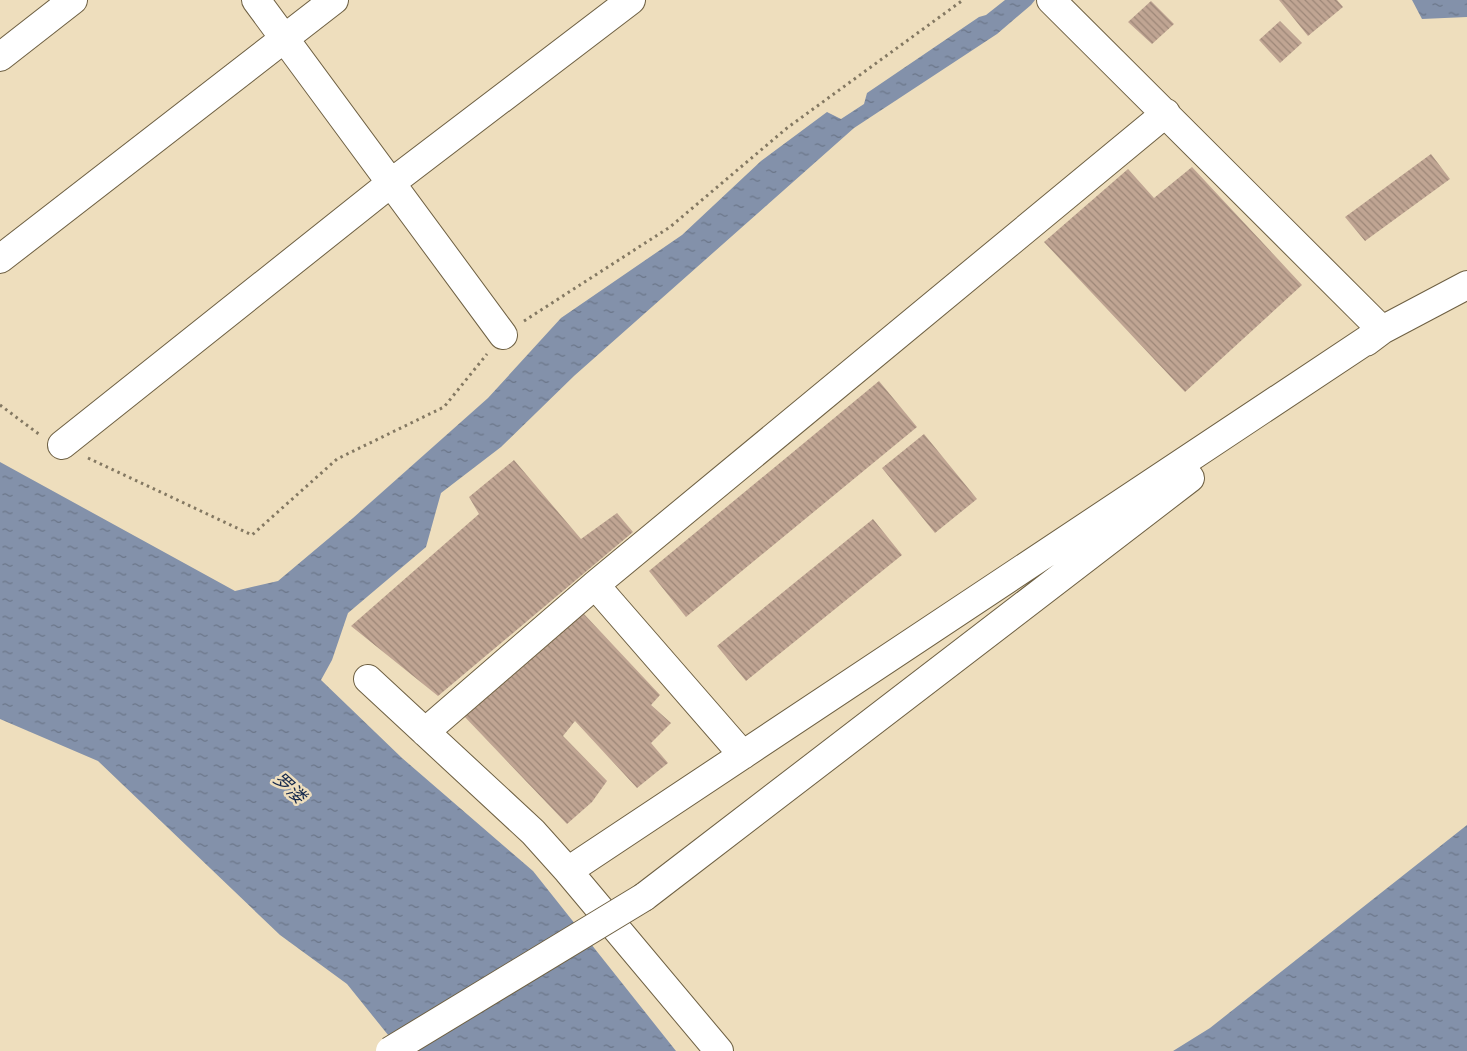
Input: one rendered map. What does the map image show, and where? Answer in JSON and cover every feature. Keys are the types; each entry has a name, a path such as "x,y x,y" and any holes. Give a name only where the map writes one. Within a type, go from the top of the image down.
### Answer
{"street":[{"path":"0,57 73,0"},
{"path":"256,0 503,334"},
{"path":"0,259 334,0"},
{"path":"62,445 391,183 631,0"},
{"path":"1061,3 1166,113 1382,330"},
{"path":"425,732 595,586 1166,113"},
{"path":"568,871 1382,330 1467,285"},
{"path":"390,1051 644,898 1382,330"},
{"path":"595,586 743,755"},
{"path":"368,679 533,832 719,1051"}],"water":[{"name":"罗溇","path":"1005,0 1035,0 997,34 854,128 574,376 501,447 441,493 426,547 348,613 332,660 321,680 402,758 533,871 676,1051 401,1051 347,984 280,935 98,761 0,719 0,462 235,591 278,581 353,518 488,398 561,318 682,235 761,161 827,112 841,119 864,104 867,93 979,17 986,15"},
{"path":"1412,0 1467,0 1467,17 1422,19"},
{"path":"1467,825 1467,1051 1173,1051 1210,1028"}],"building":[{"path":"1279,0 1337,0 1343,7 1308,36"},
{"path":"1151,1 1174,24 1152,44 1128,22"},
{"path":"1280,21 1302,43 1280,63 1259,40"},
{"path":"1431,154 1450,179 1365,241 1345,217"},
{"path":"1192,167 1302,285 1185,392 1044,242 1128,169 1154,198"},
{"path":"879,381 917,427 686,617 649,571"},
{"path":"924,434 977,499 935,533 882,468"},
{"path":"514,460 581,539 617,513 633,532 438,696 351,626 479,514 469,497"},
{"path":"873,519 902,555 746,681 717,646"},
{"path":"583,613 660,695 651,705 671,723 651,743 668,763 637,788 575,721 563,736 607,781 592,802 567,824 463,715"}]}
